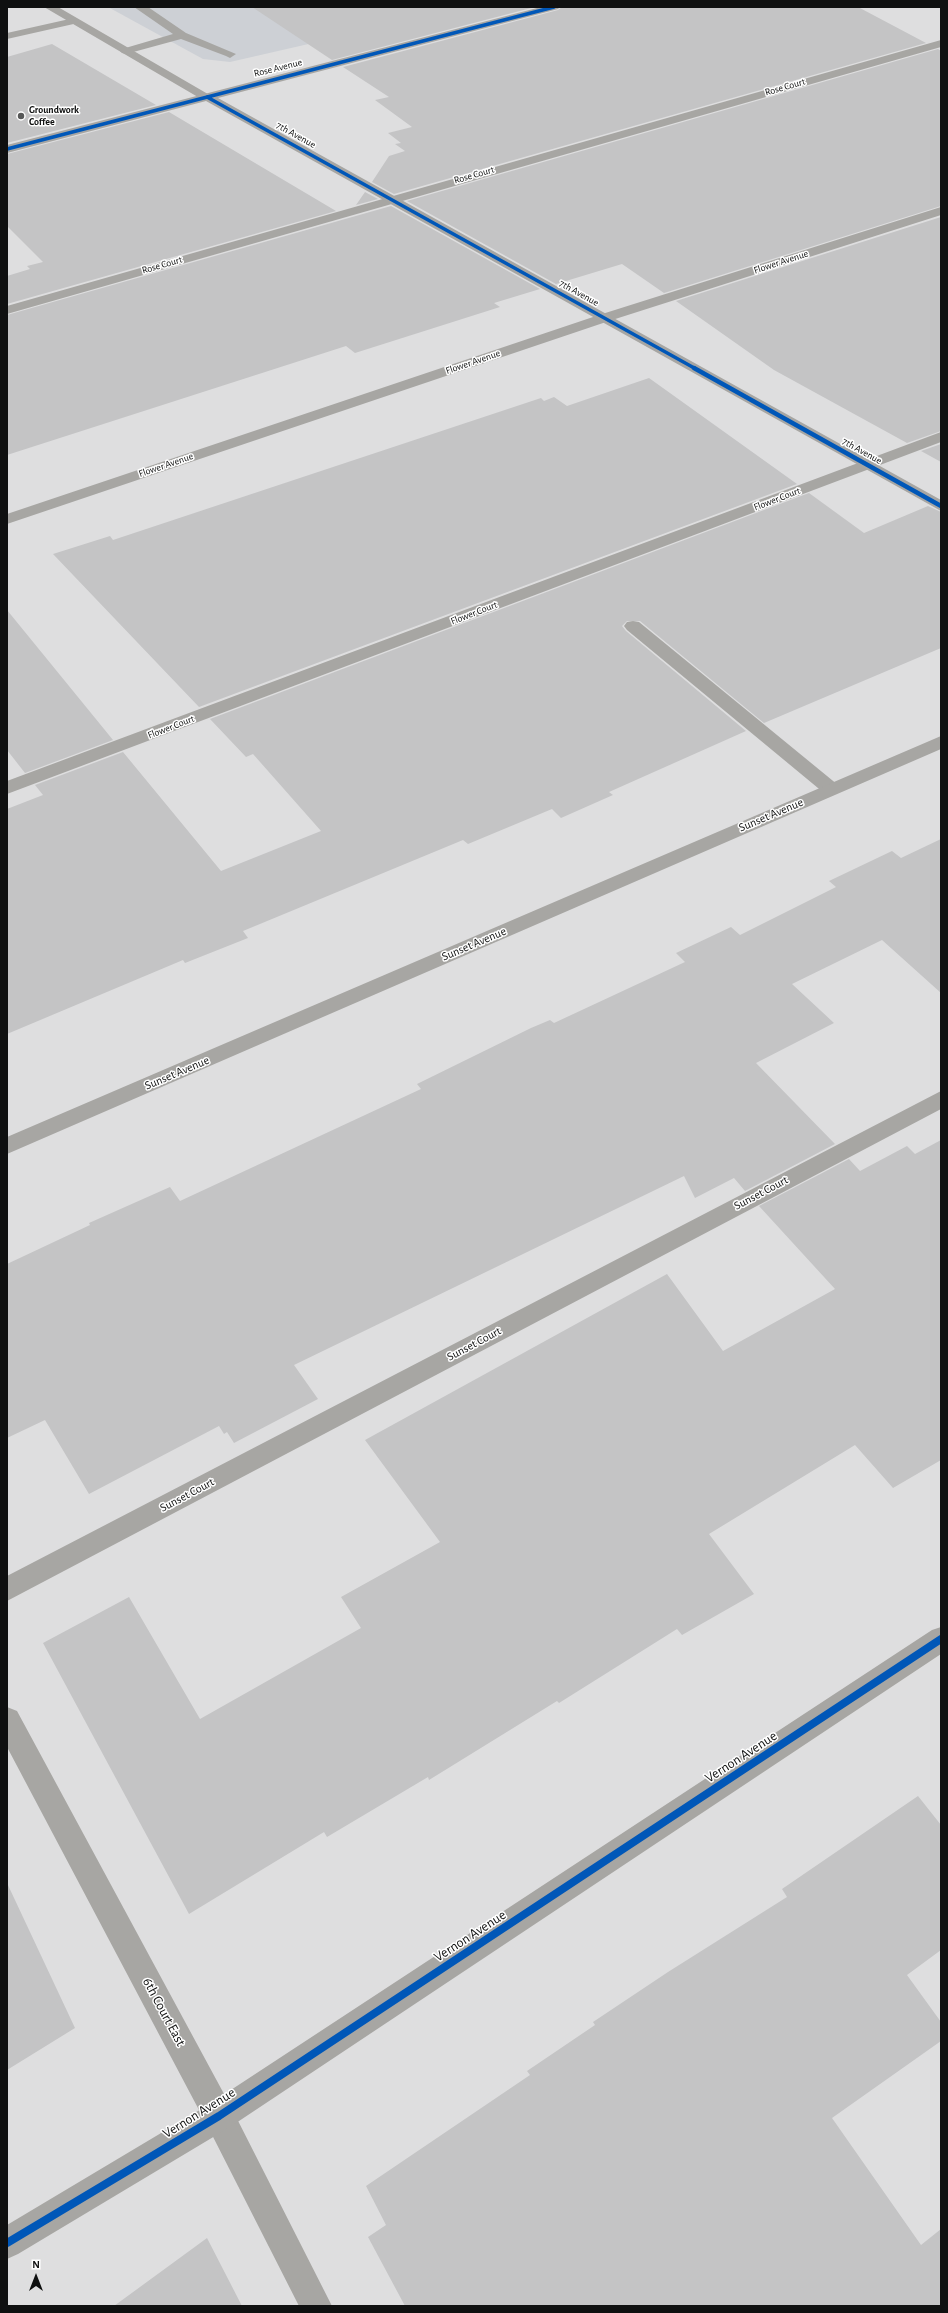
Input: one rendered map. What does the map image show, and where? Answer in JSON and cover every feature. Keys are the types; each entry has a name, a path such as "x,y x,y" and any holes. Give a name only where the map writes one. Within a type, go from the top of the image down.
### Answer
{"street":[{"name":"7th Avenue","path":"50,7 126,52 941,506"},
{"path":"140,7 182,35 230,54"},
{"name":"Rose Avenue","path":"7,149 554,7"},
{"path":"7,36 74,20"},
{"path":"126,52 182,35"},
{"name":"Rose Court","path":"7,310 941,43"},
{"name":"Flower Avenue","path":"7,519 604,318 941,211"},
{"name":"Flower Court","path":"7,788 941,437"},
{"path":"633,626 831,789"},
{"name":"Sunset Avenue","path":"7,1146 941,742"},
{"name":"Sunset Court","path":"7,1589 941,1099"},
{"name":"Vernon Avenue","path":"7,2244 219,2116 941,1640"},
{"name":"6th Court East","path":"7,1720 219,2116 316,2306"}],"shaded area":[{"path":"108,7 470,7 230,62 203,59"}],"building":[{"path":"252,7 535,7 332,60"},
{"path":"562,7 858,7 926,43 394,194 372,182 389,156 405,151 395,144 401,143 388,133 412,127 375,100 389,97 343,67 558,10"},
{"path":"52,44 156,105 7,143 7,57"},
{"path":"938,49 941,51 941,206 664,293 622,264 556,284 407,201"},
{"path":"169,112 336,211 7,304 7,276 30,269 27,266 43,262 7,226 7,154"},
{"path":"365,192 378,199 356,205"},
{"path":"391,206 540,289 494,303 500,307 355,353 346,346 7,455 7,315"},
{"path":"941,217 941,431 907,443 774,370 676,301"},
{"path":"649,378 797,484 199,707 53,554 110,536 113,540 541,398 544,401 554,397 567,406"},
{"path":"941,444 941,462 921,451"},
{"path":"809,493 864,533 928,506 941,512 941,648 764,723 640,621 627,621 622,626 626,631 746,731 609,792 613,795 561,818 552,809 468,844 463,840 243,931 248,938 185,963 183,960 7,1034 7,809 43,795 35,785 123,752 221,871 321,831 253,754 246,757 210,719"},
{"path":"7,610 113,740 25,773 7,750"},
{"path":"941,839 941,993 882,940 792,984 834,1023 756,1063 835,1144 745,1191 734,1178 695,1198 684,1176 294,1365 318,1399 234,1443 227,1432 224,1434 219,1426 89,1494 45,1420 7,1438 7,1264 90,1225 89,1223 170,1187 180,1201 421,1089 417,1084 531,1028 550,1020 554,1023 685,962 676,953 731,927 740,935 836,887 829,881 892,851 901,858"},
{"path":"941,1140 941,1460 893,1488 855,1445 709,1534 754,1594 682,1635 677,1629 559,1703 557,1701 429,1780 428,1777 327,1837 324,1832 189,1914 43,1643 129,1597 200,1719 361,1628 341,1597 440,1542 365,1440 667,1274 723,1351 835,1289 759,1206 849,1159 860,1171 907,1146 915,1154"},
{"path":"918,1796 941,1825 941,1950 907,1975 941,2022 941,2041 832,2118 921,2245 941,2229 941,2306 405,2306 368,2237 386,2225 366,2186 530,2075 527,2071 595,2025 593,2022 668,1972 787,1897 782,1889"},
{"path":"7,1883 75,2028 7,2070"},
{"path":"207,2238 242,2306 114,2306"}],"cycle path":[{"path":"7,149 554,7"},
{"path":"207,97 941,506"},
{"path":"7,2243 219,2116 941,1639"}],"place":[{"name":"Groundwork Coffee","path":"21,116"}]}
